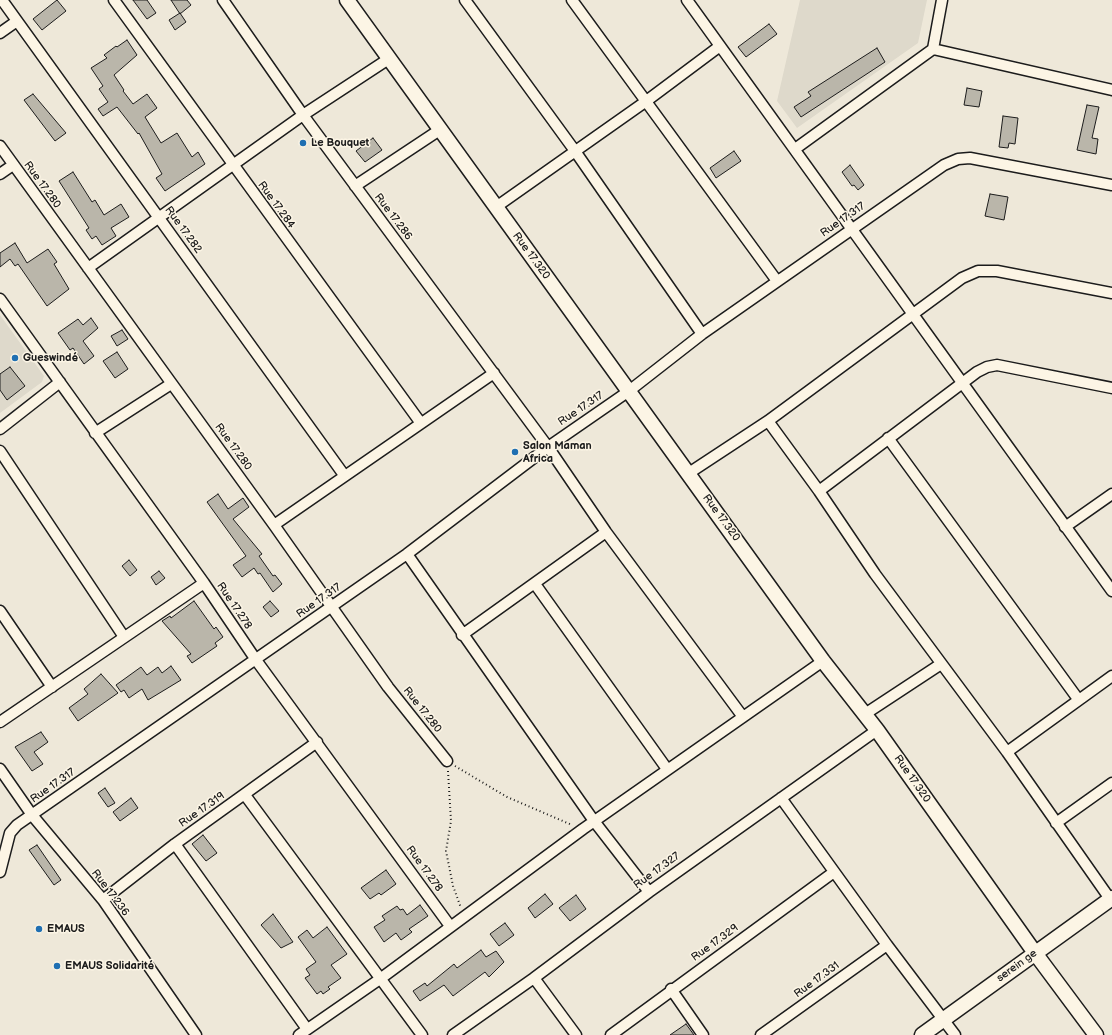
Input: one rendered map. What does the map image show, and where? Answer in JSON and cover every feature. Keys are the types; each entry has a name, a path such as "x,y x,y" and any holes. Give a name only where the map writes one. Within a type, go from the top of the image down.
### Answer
{"street":[{"name":"Rue 17.282","path":"2,0 344,475"},
{"name":"Rue 17.284","path":"114,0 420,422"},
{"path":"225,3 236,0"},
{"name":"Rue 17.320","path":"347,0 442,129 496,207 823,661 877,730 1034,953 1096,1035"},
{"path":"466,0 575,151 702,334"},
{"path":"572,0 777,281"},
{"path":"687,0 1112,591"},
{"path":"795,149 933,49 942,0"},
{"name":"Rue 17.286","path":"225,3 303,115 494,373 548,447 606,532 743,717"},
{"path":"0,33 17,21"},
{"path":"496,207 646,102 720,46"},
{"path":"933,49 1112,90"},
{"path":"88,268 303,115 390,58"},
{"path":"355,186 442,129"},
{"name":"Rue 17.280","path":"0,146 274,525 388,687 447,762"},
{"name":"Rue 17.317","path":"0,872 10,833 17,825 407,554 548,447 630,391 702,334 944,165 958,158 970,158 1112,184"},
{"path":"0,174 13,165"},
{"path":"689,473 768,421 962,278 978,271 997,271 1112,293"},
{"name":"Rue 17.278","path":"0,299 204,583 256,660 450,926"},
{"path":"819,491 977,372 987,367 997,365 1112,388"},
{"path":"274,525 420,422 494,373"},
{"path":"0,429 60,382"},
{"path":"95,433 171,384"},
{"path":"768,421 819,491 875,574 1008,752 1056,823 1111,899"},
{"path":"888,438 1078,699"},
{"path":"0,451 124,637"},
{"path":"1065,527 1112,494"},
{"path":"462,635 606,532"},
{"path":"407,554 462,635 594,821 649,892"},
{"path":"0,722 204,583"},
{"path":"535,584 667,769"},
{"path":"0,611 52,687"},
{"path":"175,844 303,1032 380,979 594,821 823,661"},
{"path":"865,714 941,664"},
{"path":"1008,752 1078,699 1112,676"},
{"name":"Rue 17.327","path":"453,1035 534,978 649,892 877,730"},
{"name":"Rue 17.319","path":"103,900 175,844 317,742"},
{"name":"Rue 17.236","path":"0,769 32,815 103,900 196,1035"},
{"path":"1056,823 1112,783"},
{"path":"245,795 422,1035"},
{"path":"781,798 887,945 955,1035"},
{"name":"Rue 17.329","path":"611,1035 671,989 834,872"},
{"name":"serein ge","path":"922,1035 1111,899"},
{"name":"Rue 17.331","path":"761,1035 887,945"},
{"path":"534,978 576,1035"},
{"path":"671,989 703,1035"}],"path":[{"path":"447,762 482,784 507,797 583,829"},
{"path":"447,762 450,821 446,851 452,886 464,916"}],"shaded area":[{"path":"800,0 927,0 918,43 797,128 777,101"},
{"name":"Gueswindé","path":"0,315 44,376 42,382 0,413"}],"building":[{"path":"57,0 66,11 42,30 33,19"},
{"path":"133,0 147,0 156,13 147,19"},
{"path":"171,0 187,0 191,5 180,14"},
{"path":"180,13 186,22 175,30 169,20"},
{"path":"769,24 777,34 746,57 738,47"},
{"path":"127,40 137,55 114,75 124,90 123,91 133,104 147,94 157,108 145,117 161,143 177,133 192,157 198,152 205,164 165,191 156,178 162,174 139,133 138,134 117,107 103,116 98,109 108,102 99,89 103,86 91,68 107,58 104,55"},
{"path":"877,48 885,62 801,117 794,107 811,96 808,92"},
{"path":"967,88 982,91 979,107 964,105"},
{"path":"33,94 66,133 55,141 24,100"},
{"path":"1087,105 1099,107 1092,138 1098,139 1096,154 1077,150"},
{"path":"1003,116 1018,118 1015,144 1009,143 1008,148 999,147"},
{"path":"373,138 382,150 365,162 356,151"},
{"path":"734,151 741,161 716,178 710,168"},
{"path":"850,165 864,185 858,190 854,185 852,186 842,172"},
{"path":"73,172 92,202 95,200 104,215 121,204 129,217 111,228 116,236 102,245 96,236 92,239 86,230 89,228 59,181"},
{"path":"990,194 1008,197 1004,220 985,216"},
{"path":"15,243 27,263 48,249 57,262 54,264 69,289 47,306 18,264 15,266 10,259 0,267 0,253"},
{"path":"91,318 98,328 83,341 94,356 84,364 73,348 70,350 58,333 78,319 83,325"},
{"path":"122,330 128,339 117,346 111,336"},
{"path":"117,352 128,369 115,378 103,361"},
{"path":"10,367 25,386 7,400 0,390 0,374"},
{"path":"218,494 228,509 243,498 249,507 233,519 262,554 259,556 273,576 275,575 282,584 273,592 260,573 258,574 254,568 242,577 233,565 246,556 207,502"},
{"path":"129,560 137,570 130,576 122,566"},
{"path":"159,571 165,578 156,585 151,577"},
{"path":"194,601 214,629 216,627 223,637 215,643 217,646 192,663 187,656 191,654 162,621 170,616 171,618"},
{"path":"270,601 279,611 271,617 263,607"},
{"path":"171,666 181,680 148,700 142,689 129,698 124,690 121,692 116,685 141,667 147,675 158,667 162,673"},
{"path":"101,674 118,693 78,721 69,708 88,694 84,689"},
{"path":"41,732 48,742 34,752 43,764 32,771 15,747"},
{"path":"105,788 115,803 108,807 98,793"},
{"path":"131,798 138,808 120,821 113,812"},
{"path":"203,835 217,853 206,861 192,844"},
{"path":"37,845 61,880 54,885 29,850"},
{"path":"386,870 396,884 381,895 379,893 370,899 361,888"},
{"path":"545,894 553,904 535,918 528,908"},
{"path":"576,895 586,909 570,921 559,908"},
{"path":"420,905 428,916 409,929 412,932 401,940 396,933 384,942 374,927 385,920 382,916 397,906 400,910 403,909 407,915"},
{"path":"273,914 293,942 281,948 261,925"},
{"path":"505,923 514,935 499,946 490,934"},
{"path":"327,927 347,954 331,965 341,978 328,987 330,989 323,994 321,991 317,994 305,978 310,975 306,969 316,962 298,937 307,930 313,938"},
{"path":"481,950 486,957 496,951 504,962 489,977 485,972 453,996 444,985 420,1001 413,991 425,983 427,986 454,964 457,968"},
{"path":"686,1024 694,1035 670,1035"}],"place":[{"name":"Le Bouquet","path":"303,143"},
{"name":"Gueswindé","path":"15,358"},
{"name":"Salon Maman Africa","path":"515,452"},
{"name":"EMAUS","path":"39,929"},
{"name":"EMAUS Solidarité","path":"57,966"}]}
